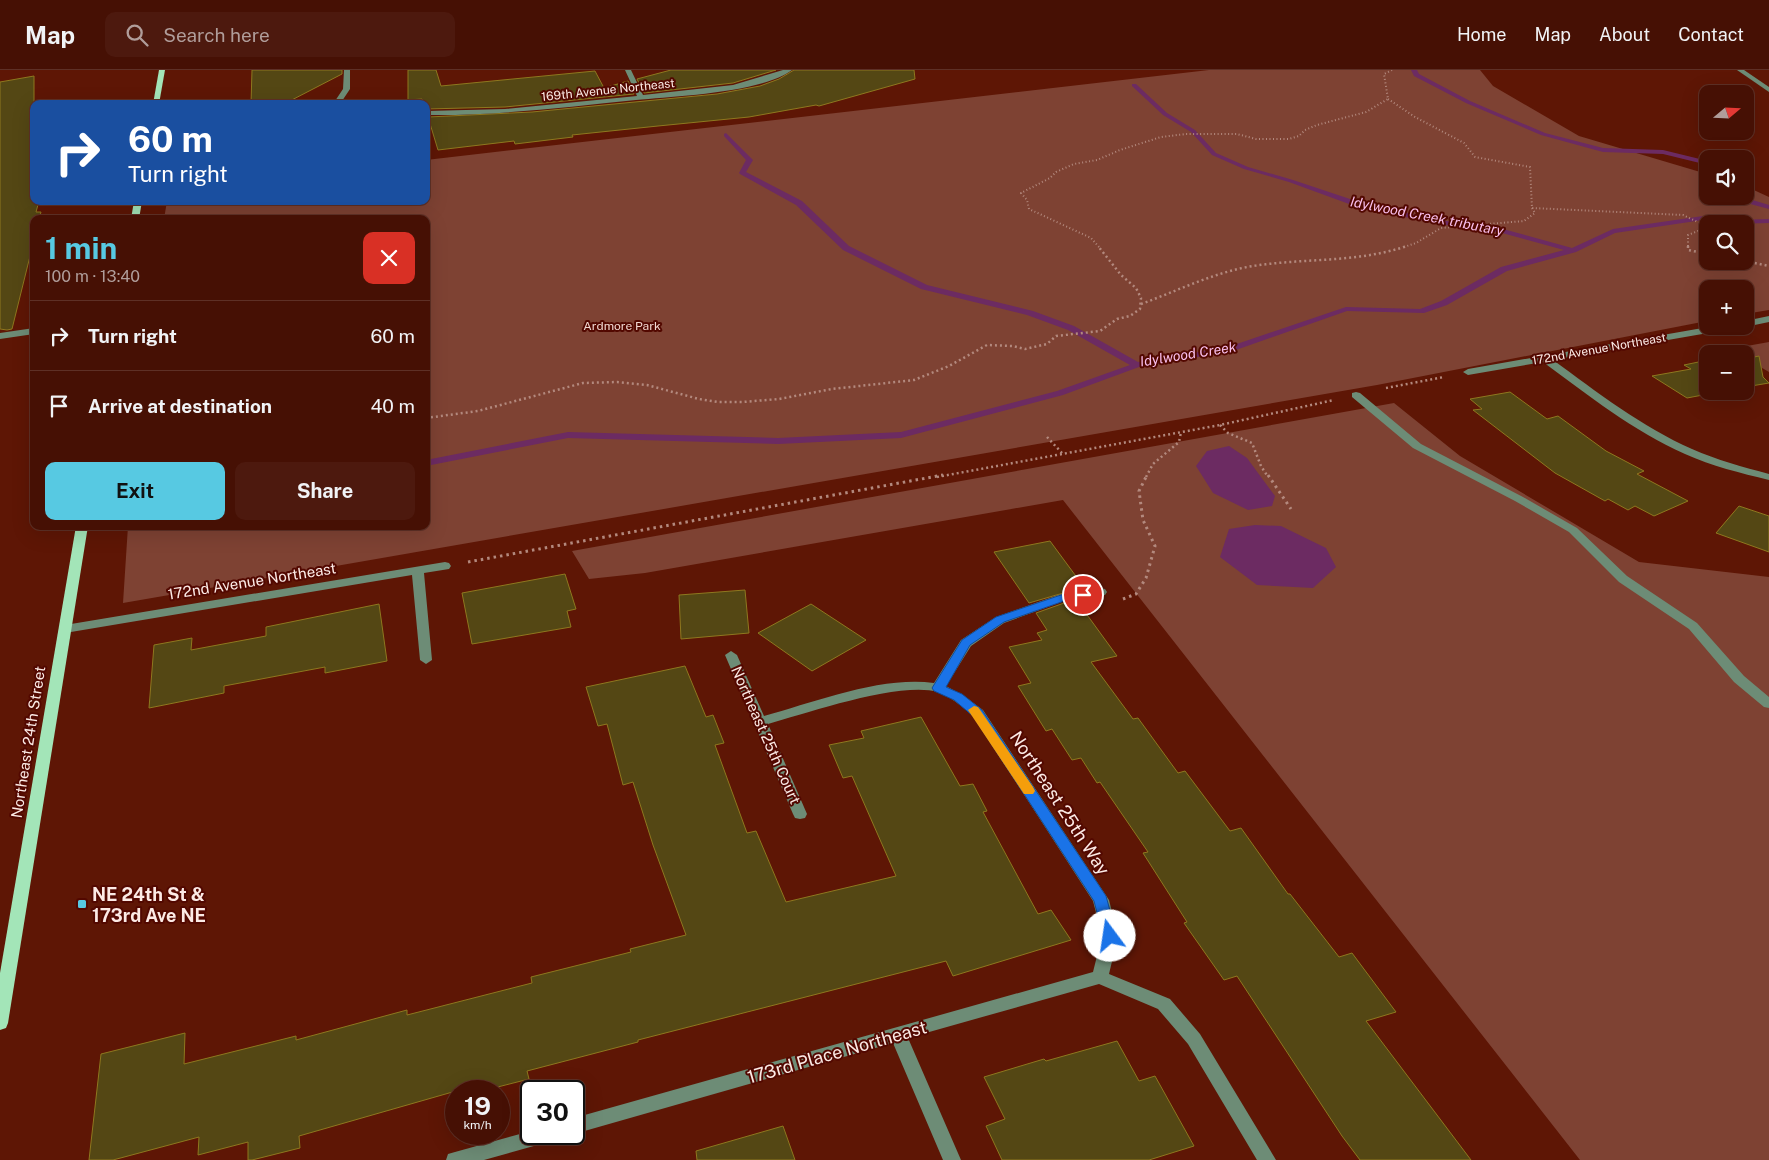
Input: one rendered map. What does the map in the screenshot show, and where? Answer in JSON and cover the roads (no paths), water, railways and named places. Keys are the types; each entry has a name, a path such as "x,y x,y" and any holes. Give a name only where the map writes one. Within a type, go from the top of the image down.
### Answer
{"main road":[{"path":"157,100 162,70"},
{"name":"Northeast 24th Street","path":"0,1023 3,983 81,530"}],"street":[{"path":"341,100 348,88 347,70"},
{"path":"628,70 641,98"},
{"name":"169th Avenue Northeast","path":"430,113 491,113 641,98 750,84 769,79 789,70"},
{"path":"1740,70 1769,90"},
{"path":"1754,322 1769,320"},
{"path":"0,336 30,332"},
{"name":"172nd Avenue Northeast","path":"1468,372 1699,332"},
{"path":"1545,359 1639,425 1666,441 1703,457 1769,477"},
{"path":"1356,394 1417,446 1519,499 1573,530 1623,579 1693,626 1738,679 1769,704"},
{"name":"172nd Avenue Northeast","path":"64,628 445,566"},
{"path":"418,571 426,660"},
{"path":"938,688 950,672 966,643 1000,620 1065,597 1101,592"},
{"name":"Northeast 25th Court","path":"731,655 800,814"},
{"name":"Northeast 25th Way","path":"760,722 884,689 938,688 958,697 978,713 1101,900 1110,936 1100,978"},
{"path":"1100,978 1164,1004 1194,1039 1267,1160"},
{"name":"173rd Place Northeast","path":"585,1123 1100,978"},
{"path":"898,1035 952,1160"},
{"path":"455,1160 520,1142"}],"waterway":[{"path":"1414,70 1416,75 1468,102 1543,134 1603,150 1663,152 1699,161"},
{"name":"Idylwood Creek tributary","path":"1134,85 1165,114 1193,131 1214,154 1246,168 1291,181 1363,206 1440,222 1503,231 1572,250"},
{"name":"Idylwood Creek","path":"726,135 750,160 742,173 799,203 846,248 924,287 1030,313 1071,328 1137,365"},
{"path":"1754,203 1769,207"},
{"name":"Idylwood Creek","path":"1137,365 1230,349 1346,309 1421,311 1444,303 1504,269 1573,250 1613,231 1703,218 1737,222 1769,221"},
{"path":"430,462 568,435 778,441 901,435 1060,393 1137,365"}],"place":[{"name":"NE 24th St & 173rd Ave NE","path":"82,904"}],"park label":[{"name":"Ardmore Park","path":"622,326"}]}
